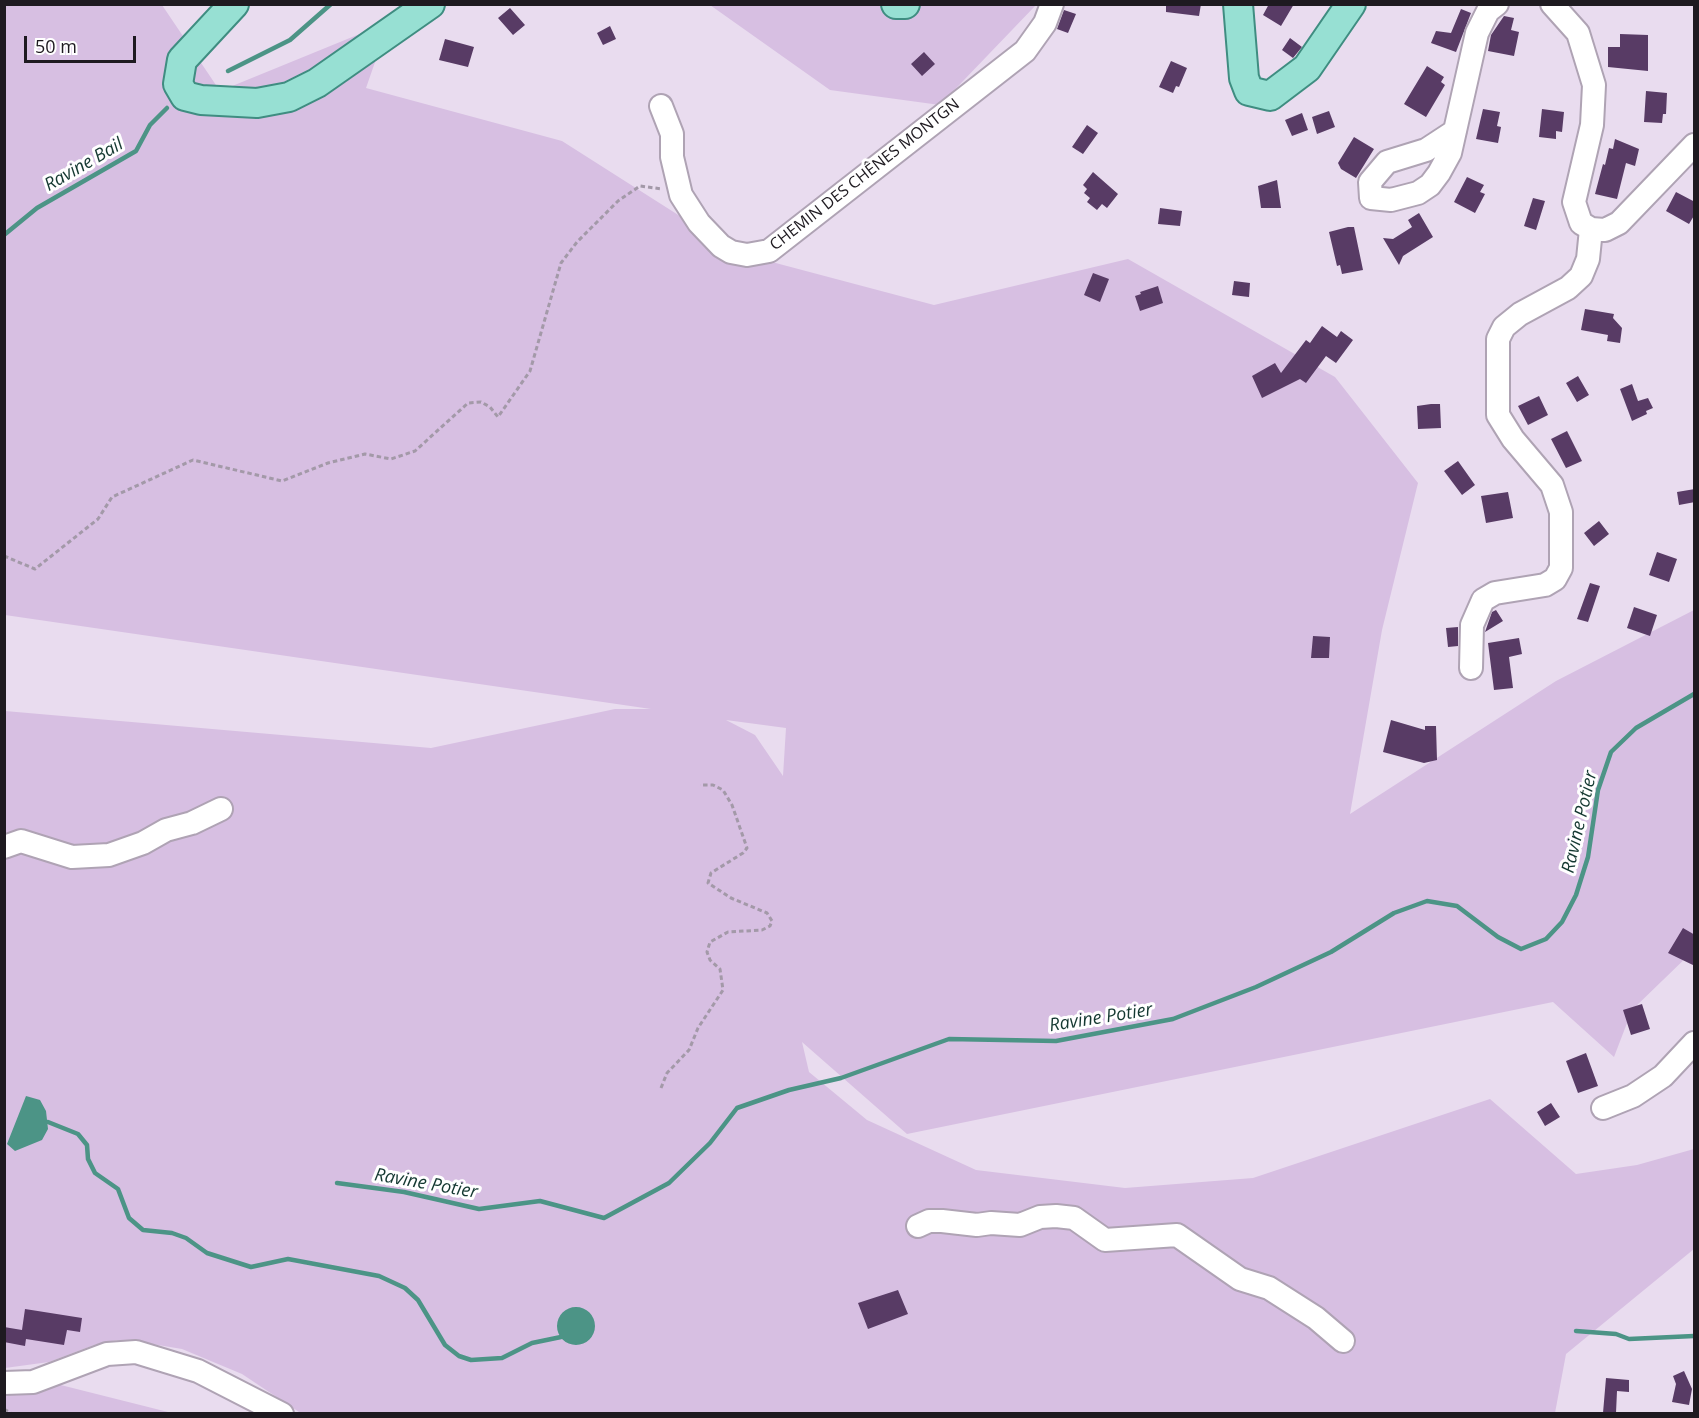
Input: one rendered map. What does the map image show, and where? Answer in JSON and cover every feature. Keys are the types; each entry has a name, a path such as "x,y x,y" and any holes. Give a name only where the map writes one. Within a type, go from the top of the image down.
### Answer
{"main road":[{"path":"234,4 182,60 178,84 185,96 201,100 256,103 290,97 345,64 430,4"},
{"path":"896,4 905,4"},
{"path":"1238,4 1244,78 1249,91 1270,96 1307,68 1351,4"}],"street":[{"name":"CHEMIN DES CHÊNES MONTGN","path":"662,106 672,134 672,157 681,195 699,223 721,246 747,255 769,251 1025,51 1045,23 1052,4"},
{"path":"1455,131 1477,33 1488,11 1497,4"},
{"path":"1552,4 1578,33 1594,85 1592,125 1574,202 1581,223 1591,229 1605,230 1619,223 1695,145"},
{"path":"1471,668 1472,625 1483,600 1495,593 1545,585 1555,579 1561,568 1561,512 1552,485 1513,439 1498,415 1498,339 1504,327 1520,314 1568,288 1581,276 1588,259 1591,229"},
{"path":"4,847 21,841 72,857 109,855 143,843 166,830 192,823 221,810"},
{"path":"1603,1108 1633,1096 1654,1083 1695,1043"},
{"path":"918,1226 929,1221 1020,1225 1040,1217 1056,1216 1074,1218 1106,1240 1177,1235 1240,1279 1269,1288 1316,1318 1343,1341"},
{"path":"4,1383 33,1382 107,1354 136,1352 198,1371 282,1413"}],"path":[{"path":"4,556 35,569 98,519 112,497 193,460 282,481 328,463 365,454 391,459 415,451 468,403 481,402 490,406 498,417 530,371 557,272 577,242 618,201 640,186 649,186 681,195"},
{"path":"661,1088 667,1073 689,1050 698,1028 723,990 720,969 710,960 706,952 710,942 728,932 762,930 770,926 772,921 767,913 731,898 708,883 711,873 743,853 747,848 739,822 723,790 713,785 700,785"},
{"path":"4,1409 12,1413"}],"shaded area":[{"path":"5,5 162,5 220,91 389,22 366,88 562,141 738,253 934,305 1128,259 1335,377 1418,483 1382,630 1350,814 1556,681 1694,610 1694,950 1632,1010 1614,1057 1553,1002 907,1134 802,1042 809,1072 867,1120 976,1170 1125,1188 1253,1178 1490,1099 1576,1174 1637,1165 1694,1149 1694,1249 1566,1354 1555,1413 302,1414 242,1374 182,1349 146,1343 117,1340 94,1345 49,1362 5,1368 5,711 431,748 615,709 651,709 5,615","holes":["726,720 786,728 783,776 755,735"]},
{"path":"710,5 1036,5 940,105 830,90"},
{"path":"26,1096 40,1100 46,1111 48,1129 42,1140 15,1151 7,1144"},
{"path":"576,1307 589,1313 595,1326 589,1339 576,1345 563,1339 557,1326 563,1313"},
{"path":"5,1371 172,1413 5,1413"}],"building":[{"path":"1166,4 1201,4 1199,16 1166,12"},
{"path":"1269,4 1294,4 1281,26 1263,15"},
{"path":"510,8 525,25 513,35 498,18"},
{"path":"1461,9 1471,13 1456,52 1431,43 1436,31 1451,33"},
{"path":"1064,10 1076,14 1068,33 1057,29"},
{"path":"1504,16 1514,18 1511,30 1519,32 1514,56 1488,51 1491,35"},
{"path":"610,26 616,39 603,45 597,33"},
{"path":"1620,34 1648,35 1648,71 1608,67 1608,47 1620,47"},
{"path":"1290,38 1302,47 1293,58 1282,50"},
{"path":"445,39 474,47 468,67 439,60"},
{"path":"924,52 935,64 922,76 911,64"},
{"path":"1171,61 1187,68 1179,87 1176,86 1173,93 1159,87"},
{"path":"1427,66 1444,77 1441,82 1445,85 1426,117 1404,104"},
{"path":"1646,91 1667,93 1666,114 1663,114 1662,123 1644,122"},
{"path":"1483,109 1500,112 1497,126 1501,127 1498,143 1476,139"},
{"path":"1542,109 1564,112 1562,132 1556,131 1556,139 1539,137"},
{"path":"1329,111 1335,127 1317,134 1312,117"},
{"path":"1302,113 1308,130 1292,136 1285,120"},
{"path":"1087,125 1098,133 1083,154 1072,147"},
{"path":"1354,137 1374,149 1356,178 1341,169 1338,163"},
{"path":"1615,139 1639,149 1635,166 1626,163 1617,199 1595,194 1603,164 1605,165 1609,148 1613,149"},
{"path":"1093,172 1118,194 1107,208 1102,204 1097,210 1087,202 1090,198 1084,193 1087,189 1083,185"},
{"path":"1467,177 1484,185 1480,192 1485,194 1475,213 1454,202"},
{"path":"1277,180 1281,208 1261,208 1258,186"},
{"path":"1676,192 1695,202 1695,214 1689,224 1666,211"},
{"path":"1533,198 1545,201 1536,230 1524,226"},
{"path":"1160,208 1182,211 1180,226 1158,224"},
{"path":"1419,213 1433,237 1403,256 1399,265 1383,238 1393,239 1412,227 1408,220"},
{"path":"1354,227 1363,270 1342,274 1340,265 1337,266 1329,232"},
{"path":"1093,273 1109,279 1100,302 1084,295"},
{"path":"1234,281 1250,283 1249,297 1232,295"},
{"path":"1158,286 1163,303 1140,311 1135,296"},
{"path":"1585,309 1614,314 1613,318 1622,328 1620,343 1607,341 1608,335 1581,330"},
{"path":"1322,326 1337,337 1341,331 1353,340 1336,363 1326,356 1306,383 1300,379 1262,398 1252,376 1275,363 1281,373 1306,340 1310,343"},
{"path":"1578,376 1589,395 1577,402 1566,383"},
{"path":"1632,384 1638,401 1648,398 1653,408 1646,411 1647,414 1632,421 1620,389"},
{"path":"1539,396 1548,415 1528,425 1518,406"},
{"path":"1440,404 1441,428 1418,429 1417,406"},
{"path":"1567,431 1582,461 1566,468 1551,439"},
{"path":"1458,461 1475,485 1462,495 1444,471"},
{"path":"1695,489 1695,502 1679,505 1677,492"},
{"path":"1508,492 1513,518 1486,523 1481,496"},
{"path":"1599,521 1609,534 1594,546 1584,533"},
{"path":"1657,552 1677,559 1669,582 1649,575"},
{"path":"1590,583 1600,586 1588,622 1577,619"},
{"path":"1634,607 1657,615 1650,636 1627,628"},
{"path":"1496,610 1503,621 1485,632 1492,612"},
{"path":"1458,627 1458,646 1448,647 1446,628"},
{"path":"1313,636 1330,637 1329,658 1311,658"},
{"path":"1519,638 1522,654 1509,657 1513,688 1494,690 1488,643"},
{"path":"1391,720 1425,730 1425,726 1436,726 1437,760 1424,763 1383,752"},
{"path":"1683,928 1695,935 1695,966 1668,953"},
{"path":"1642,1004 1650,1029 1631,1035 1623,1010"},
{"path":"1586,1053 1598,1086 1578,1093 1566,1061"},
{"path":"1551,1103 1560,1117 1545,1126 1537,1112"},
{"path":"898,1290 908,1314 868,1329 858,1303"},
{"path":"25,1309 82,1318 80,1332 67,1330 64,1345 26,1339 25,1346 4,1342 4,1327 22,1330"},
{"path":"1684,1371 1692,1389 1689,1405 1672,1402 1676,1384 1673,1376"},
{"path":"1606,1378 1629,1380 1629,1392 1617,1391 1616,1413 1603,1413"}],"waterway":[{"name":"Ravine Bail","path":"228,71 290,40 331,4"},
{"name":"Ravine Bail","path":"4,235 37,208 136,151 150,125 167,108"},
{"name":"Ravine Potier","path":"337,1183 404,1192 479,1209 540,1201 604,1218 669,1183 710,1143 737,1108 789,1090 841,1078 949,1039 1056,1041 1173,1019 1256,987 1331,952 1394,913 1427,901 1457,906 1498,937 1521,949 1546,939 1562,922 1576,895 1588,857 1598,790 1611,752 1636,728 1694,694"},
{"path":"48,1122 78,1134 87,1145 88,1159 95,1173 118,1189 129,1218 143,1230 172,1233 186,1238 207,1253 251,1267 288,1259 379,1276 405,1288 418,1300 445,1345 459,1356 471,1360 502,1358 532,1343 561,1337"},
{"path":"1576,1331 1616,1334 1629,1339 1694,1336"}]}
